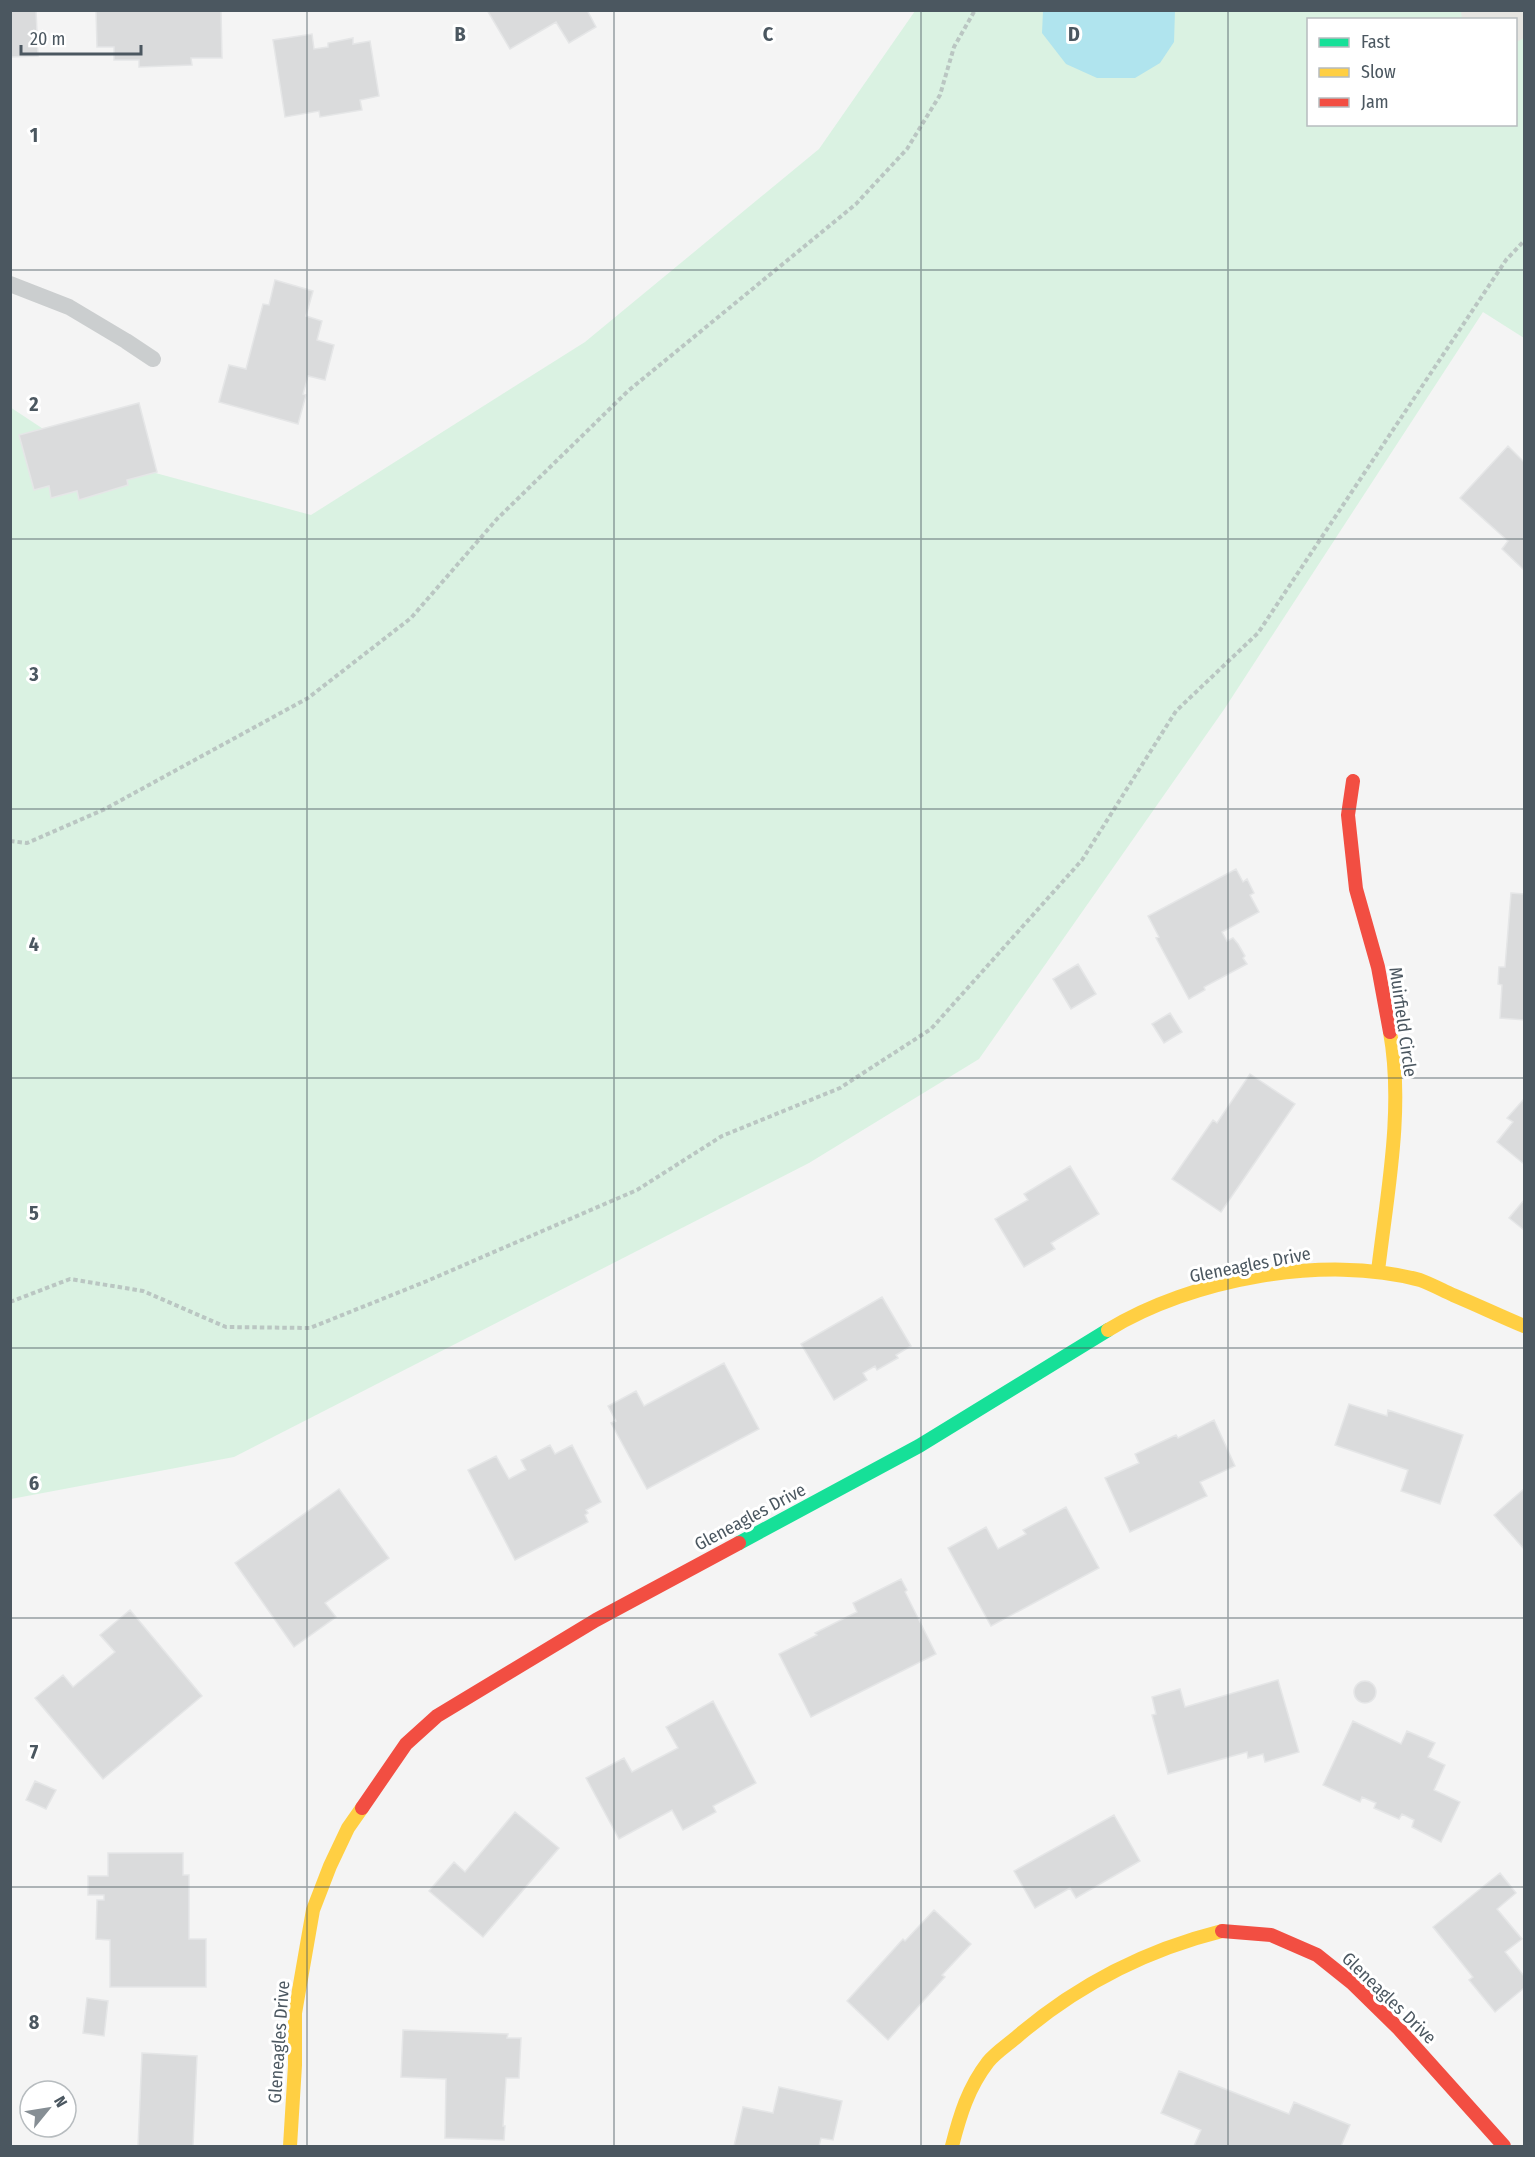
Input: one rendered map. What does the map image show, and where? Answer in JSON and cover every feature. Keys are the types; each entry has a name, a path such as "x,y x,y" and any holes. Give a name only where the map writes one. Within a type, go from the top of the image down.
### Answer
{"street":[{"name":"Muirfield Circle","path":"1353,781 1348,815 1356,889 1378,967 1393,1059 1395,1091 1392,1156 1378,1271"},
{"name":"Gleneagles Drive","path":"290,2146 296,2064 295,2013 313,1910 348,1828 406,1744 437,1716 596,1620 919,1446 1125,1320 1164,1302 1239,1281 1324,1269 1378,1271 1422,1281 1524,1326"},
{"name":"Gleneagles Drive","path":"952,2146 961,2109 989,2061 1049,2010 1135,1960 1184,1941 1224,1931 1271,1935 1317,1955 1352,1983 1399,2029 1504,2146"}],"lane":[{"path":"10,284 69,307 126,340 153,359"}],"path":[{"path":"10,841 27,843 105,809 308,698 411,618 497,519 628,391 855,204 907,149 940,95 954,47 975,10"},
{"path":"10,1302 70,1279 143,1291 226,1327 310,1328 427,1281 637,1190 722,1136 840,1088 931,1029 1082,860 1176,711 1258,633 1506,260 1524,241"}],"green space":[{"path":"915,11 1524,11 1524,338 1483,312 1225,708 979,1059 809,1163 234,1457 11,1499 10,407 78,452 311,515 585,342 819,149"}],"sand":[{"path":"1461,11 1524,11 1524,38 1517,42 1517,18 1462,18"}],"water":[{"path":"1043,11 1175,11 1174,42 1160,63 1135,78 1097,78 1066,64 1042,33"}],"building":[{"path":"10,10 36,10 38,56 10,57"},
{"path":"96,10 221,10 222,58 191,58 192,65 139,67 139,60 114,60 114,47 97,47"},
{"path":"487,10 587,10 596,27 569,43 556,22 510,49"},
{"path":"312,34 314,49 328,47 328,43 353,38 353,44 370,41 379,96 360,100 362,110 320,117 319,111 285,117 273,40"},
{"path":"275,280 313,291 306,316 322,321 317,340 334,345 325,380 308,376 303,394 306,395 298,424 219,402 229,365 246,369 263,304 269,305"},
{"path":"139,403 157,472 127,480 128,485 79,500 77,491 51,498 49,486 34,490 19,435"},
{"path":"1508,446 1524,462 1524,570 1502,549 1508,541 1460,498"},
{"path":"1236,869 1243,882 1247,879 1254,893 1250,895 1259,912 1222,932 1227,941 1233,938 1238,944 1247,964 1204,987 1205,990 1189,999 1156,938 1159,937 1148,916"},
{"path":"1511,893 1524,894 1524,1020 1500,1018 1502,985 1498,984 1499,967 1505,967"},
{"path":"1078,964 1096,994 1071,1009 1053,979"},
{"path":"1170,1013 1182,1032 1164,1043 1152,1024"},
{"path":"1250,1074 1295,1104 1221,1212 1172,1179 1213,1120 1217,1123"},
{"path":"1524,1099 1524,1164 1497,1142 1513,1122 1507,1118"},
{"path":"1070,1166 1099,1214 1051,1243 1055,1249 1024,1267 995,1219 1028,1200 1024,1194"},
{"path":"1524,1200 1524,1230 1509,1218"},
{"path":"882,1297 911,1346 896,1355 898,1358 877,1370 875,1366 863,1373 867,1380 834,1400 801,1344"},
{"path":"724,1363 759,1429 647,1489 611,1423 616,1421 608,1406 636,1391 644,1406"},
{"path":"1349,1404 1387,1416 1388,1410 1463,1435 1440,1504 1401,1491 1408,1470 1335,1445"},
{"path":"1214,1420 1235,1466 1200,1482 1207,1496 1130,1532 1105,1478 1139,1463 1135,1454 1176,1435 1178,1438"},
{"path":"550,1445 555,1454 572,1445 601,1502 586,1510 588,1513 585,1515 588,1522 515,1560 468,1470 496,1456 509,1479 526,1470 521,1460"},
{"path":"339,1489 389,1558 325,1603 336,1617 294,1647 235,1563"},
{"path":"1524,1489 1524,1549 1494,1515"},
{"path":"1066,1507 1099,1568 991,1626 948,1548 986,1527 998,1549 1026,1534 1023,1530"},
{"path":"901,1579 907,1590 905,1592 936,1654 811,1717 779,1654 857,1612 853,1603"},
{"path":"130,1610 202,1696 103,1779 35,1698 63,1675 73,1687 115,1652 100,1635"},
{"path":"1278,1680 1299,1752 1265,1762 1263,1754 1248,1758 1247,1752 1168,1774 1152,1715 1156,1714 1152,1697 1180,1689 1185,1707"},
{"path":"1365,1681 1373,1684 1376,1692 1373,1700 1365,1703 1357,1700 1354,1692 1357,1684"},
{"path":"713,1701 756,1783 713,1806 716,1812 683,1830 672,1810 619,1839 586,1778 624,1758 632,1772 678,1748 666,1727"},
{"path":"1353,1721 1401,1744 1407,1731 1435,1743 1428,1757 1445,1765 1434,1790 1460,1802 1441,1842 1412,1827 1414,1820 1402,1814 1399,1819 1374,1808 1376,1803 1362,1797 1360,1802 1323,1785"},
{"path":"35,1781 56,1790 46,1809 26,1800"},
{"path":"515,1812 559,1848 483,1937 429,1891 454,1862 465,1872"},
{"path":"1114,1815 1140,1861 1076,1898 1070,1888 1035,1908 1014,1871"},
{"path":"108,1853 183,1853 183,1875 189,1875 189,1939 206,1939 206,1987 110,1987 110,1940 96,1939 97,1900 104,1900 104,1895 88,1895 88,1876 108,1876"},
{"path":"1500,1873 1516,1893 1497,1909 1522,1939 1505,1952 1524,1976 1524,1988 1495,2012 1469,1980 1473,1977 1433,1927"},
{"path":"934,1910 971,1944 942,1975 945,1977 888,2040 847,2001 903,1939 905,1941"},
{"path":"87,1998 108,2001 104,2036 83,2033"},
{"path":"403,2030 508,2034 507,2038 521,2038 519,2078 506,2078 504,2140 445,2138 446,2079 401,2077"},
{"path":"142,2053 197,2056 193,2146 138,2146"},
{"path":"1179,2071 1289,2114 1294,2102 1350,2125 1341,2146 1194,2146 1201,2130 1161,2113"},
{"path":"779,2087 842,2101 833,2140 821,2138 819,2146 734,2146 743,2107 773,2113"}],"traffic: fast":[{"path":"739,1543 919,1446 1108,1330"}],"traffic: slow":[{"path":"1378,1271 1395,1121 1394,1061 1390,1032"},
{"path":"1108,1330 1141,1312 1178,1297 1218,1285 1260,1276 1301,1271 1343,1270 1383,1273 1420,1280 1524,1326"},
{"path":"290,2146 295,2065 295,2013 313,1910 348,1828 362,1808"},
{"path":"952,2146 966,2102 981,2072 995,2055 1042,2017 1090,1985 1140,1959 1222,1931"}],"traffic: jam":[{"path":"1353,781 1348,815 1356,889 1378,967 1390,1032"},
{"path":"362,1808 406,1744 437,1716 596,1620 739,1543"},
{"path":"1222,1931 1271,1935 1317,1955 1352,1983 1399,2029 1504,2146"}]}
